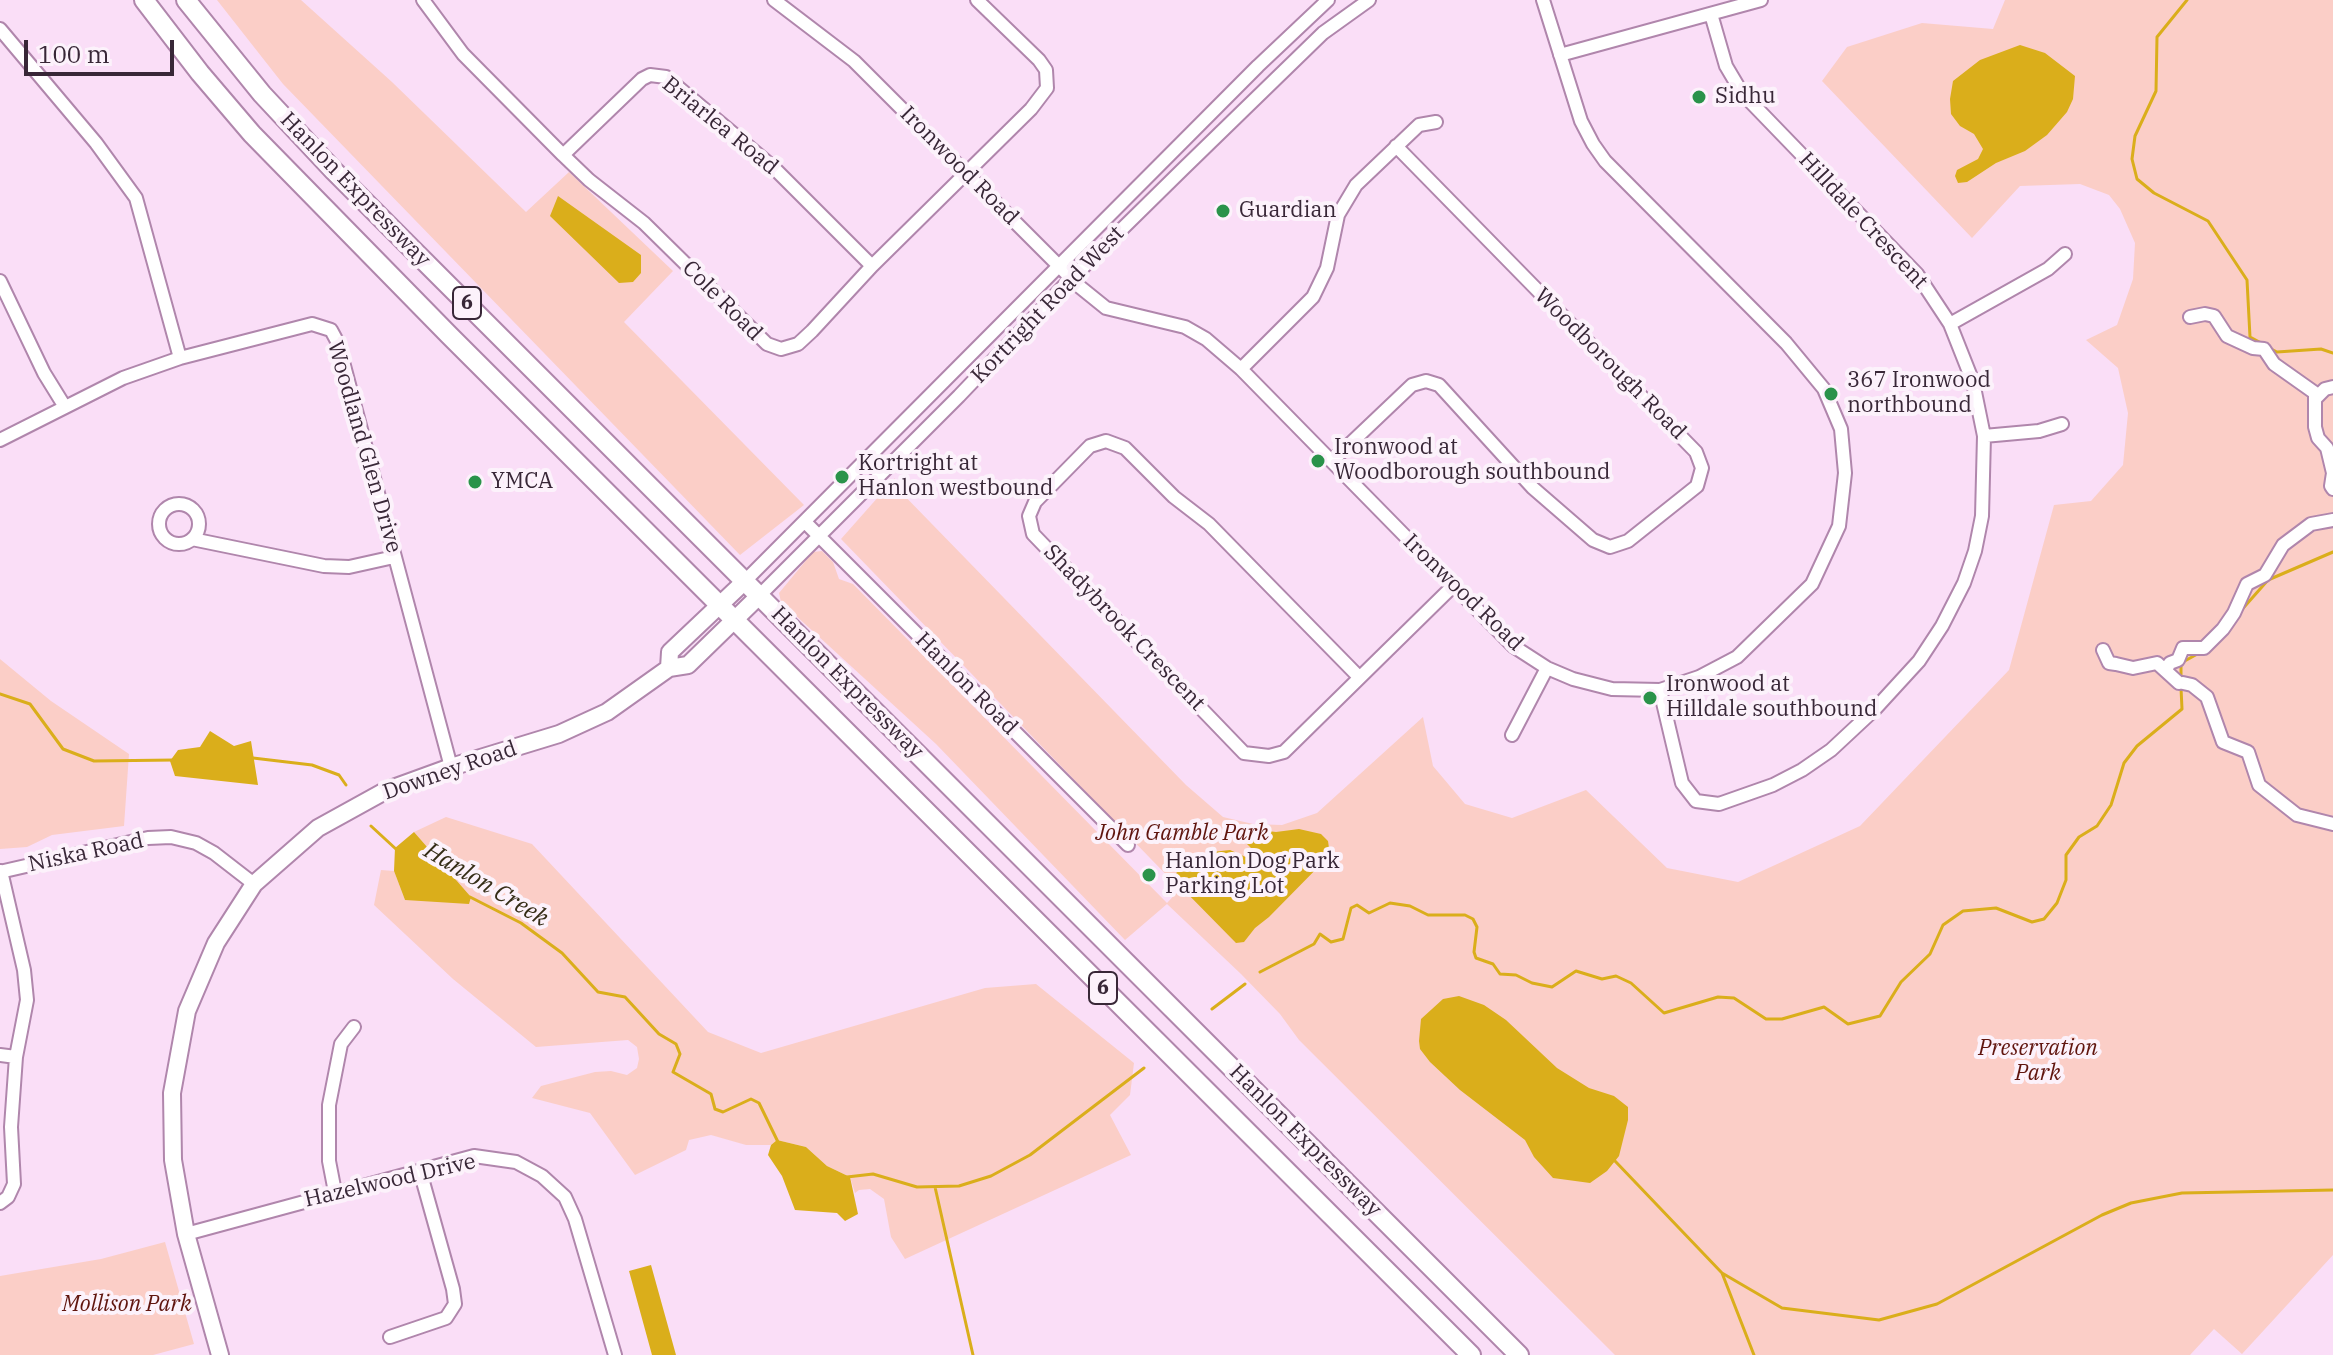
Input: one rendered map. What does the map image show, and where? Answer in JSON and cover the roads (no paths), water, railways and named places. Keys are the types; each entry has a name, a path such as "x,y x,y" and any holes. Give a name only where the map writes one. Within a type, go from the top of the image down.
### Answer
{"highway":[{"name":"Hanlon Expressway","path":"144,0 252,134 449,335 1471,1355"},
{"name":"Hanlon Expressway","path":"186,0 262,94 334,171 1519,1355"}],"main road":[{"name":"Downey Road","path":"669,668 670,652 745,581"},
{"name":"Kortright Road West","path":"736,620 760,595"},
{"name":"Downey Road","path":"220,1355 186,1234 173,1160 172,1093 187,1011 216,943 254,884 318,828 385,791 559,734 607,712 669,668 688,665 736,620"}],"street":[{"name":"Cole Road","path":"423,0 463,54 589,180 644,223 767,344 789,348 798,344 872,266 967,175 1037,103 1047,88 1048,78 1039,60 977,0"},
{"name":"Ironwood Road","path":"774,0 854,61 1072,279 1106,308 1185,327 1206,339 1241,369 1513,646 1547,668 1573,679 1612,689 1660,690 1699,677 1737,657 1812,584 1839,526 1845,473 1841,429 1824,389 1786,343 1605,161 1581,121 1543,0"},
{"name":"Kortright Road West","path":"745,581 1258,66 1328,0"},
{"name":"Kortright Road West","path":"760,595 1072,279 1323,33 1369,0"},
{"path":"1560,55 1761,0"},
{"name":"Hilldale Crescent","path":"1660,690 1682,783 1696,801 1719,804 1773,785 1831,750 1875,709 1919,661 1942,626 1964,583 1982,516 1984,436 1973,382 1950,324 1917,274 1742,93 1726,66 1711,14"},
{"path":"0,29 96,143 136,198 180,358"},
{"name":"Briarlea Road","path":"563,155 642,79 650,75 666,77 773,167 872,266"},
{"path":"1241,369 1313,297 1327,268 1338,215 1356,185 1419,125 1436,122"},
{"name":"Woodborough Road","path":"1332,461 1412,385 1426,381 1439,385 1545,498 1593,540 1610,547 1628,541 1697,486 1702,468 1696,452 1396,146"},
{"path":"1950,324 2048,269 2065,254"},
{"path":"0,281 44,373 65,407"},
{"path":"2190,317 2214,316 2227,336 2253,348 2264,349 2274,364 2315,393 2315,427 2318,438 2327,448 2333,489"},
{"name":"Woodland Glen Drive","path":"0,440 123,378 180,358 312,324 331,330 338,343 451,767"},
{"path":"2315,399 2325,389 2333,387"},
{"path":"1984,436 2039,431 2062,424"},
{"name":"Shadybrook Crescent","path":"1359,677 1209,524 1174,497 1125,448 1106,441 1090,446 1035,502 1029,516 1033,534 1244,753 1269,756 1284,752 1452,587"},
{"path":"2166,669 2178,660 2183,648 2204,648 2223,629 2247,584 2265,575 2283,545 2311,524 2333,520"},
{"name":"Hanlon Road","path":"805,522 1128,845"},
{"path":"192,539 324,566 349,567 394,557"},
{"path":"2103,650 2109,663 2133,668 2157,663 2181,683 2192,685 2207,697 2223,742 2248,752 2259,785 2297,815 2333,824"},
{"path":"1512,735 1547,668"},
{"name":"Niska Road","path":"0,872 148,838 171,837 196,843 214,853 254,884"},
{"path":"0,872 27,1000 16,1057 11,1127 14,1184 8,1197 0,1203"},
{"path":"335,1192 329,1161 329,1105 341,1044 354,1027"},
{"path":"0,1055 16,1057"},
{"name":"Hazelwood Drive","path":"186,1234 474,1156 516,1162 542,1176 565,1197 575,1219 615,1355"},
{"path":"390,1337 446,1318 455,1304 420,1171"}],"waterway":[{"path":"2187,0 2157,37 2156,91 2135,136 2132,159 2137,179 2154,193 2208,221 2247,280 2250,337 2263,344"},
{"path":"2269,348 2277,352 2321,349 2333,353"},
{"name":"Hanlon Creek","path":"2238,614 2268,580 2333,552"},
{"name":"Hanlon Creek","path":"2181,681 2181,663 2201,652"},
{"name":"Hanlon Creek","path":"1260,972 1314,944 1320,934 1331,942 1343,939 1351,908 1357,905 1369,913 1390,903 1410,906 1428,915 1465,915 1473,919 1477,927 1476,958 1493,964 1500,974 1516,975 1532,983 1552,987 1576,971 1602,979 1616,976 1631,983 1664,1013 1718,997 1734,998 1766,1019 1782,1019 1824,1007 1848,1024 1880,1016 1901,982 1930,954 1943,925 1963,911 1996,908 2032,922 2044,919 2057,903 2066,880 2066,855 2079,837 2097,826 2111,805 2124,763 2137,746 2182,709 2181,688"},
{"name":"Hanlon Creek","path":"0,694 30,704 63,749 94,761 174,760"},
{"name":"Hanlon Creek","path":"253,758 312,765 339,775 346,785"},
{"name":"Hanlon Creek","path":"371,826 397,850"},
{"name":"Hanlon Creek","path":"470,897 521,923 562,953 598,992 625,997 659,1034 676,1044 680,1054 673,1072 711,1094 715,1109 723,1112 751,1099 759,1103 778,1142"},
{"name":"Hanlon Creek","path":"1212,1009 1245,984"},
{"name":"Hanlon Creek","path":"847,1177 873,1174 917,1187 959,1186 991,1176 1030,1155 1144,1068"},
{"path":"1615,1161 1722,1273 1782,1308 1879,1320 1937,1304 2102,1215 2131,1203 2182,1193 2333,1190"},
{"path":"935,1187 973,1355"},
{"path":"1722,1273 1754,1355"}],"place":[{"name":"Sidhu","path":"1699,97"},
{"name":"Guardian","path":"1223,211"},
{"name":"367 Ironwood northbound","path":"1831,394"},
{"name":"Ironwood at Woodborough southbound","path":"1318,461"},
{"name":"Kortright at Hanlon westbound","path":"842,477"},
{"name":"YMCA","path":"475,482"},
{"name":"Ironwood at Hilldale southbound","path":"1650,698"},
{"name":"Hanlon Dog Park Parking Lot","path":"1149,875"}],"park label":[{"name":"John Gamble Park","path":"1182,834"},
{"name":"Preservation Park","path":"2038,1062"},
{"name":"Mollison Park","path":"127,1305"}]}
